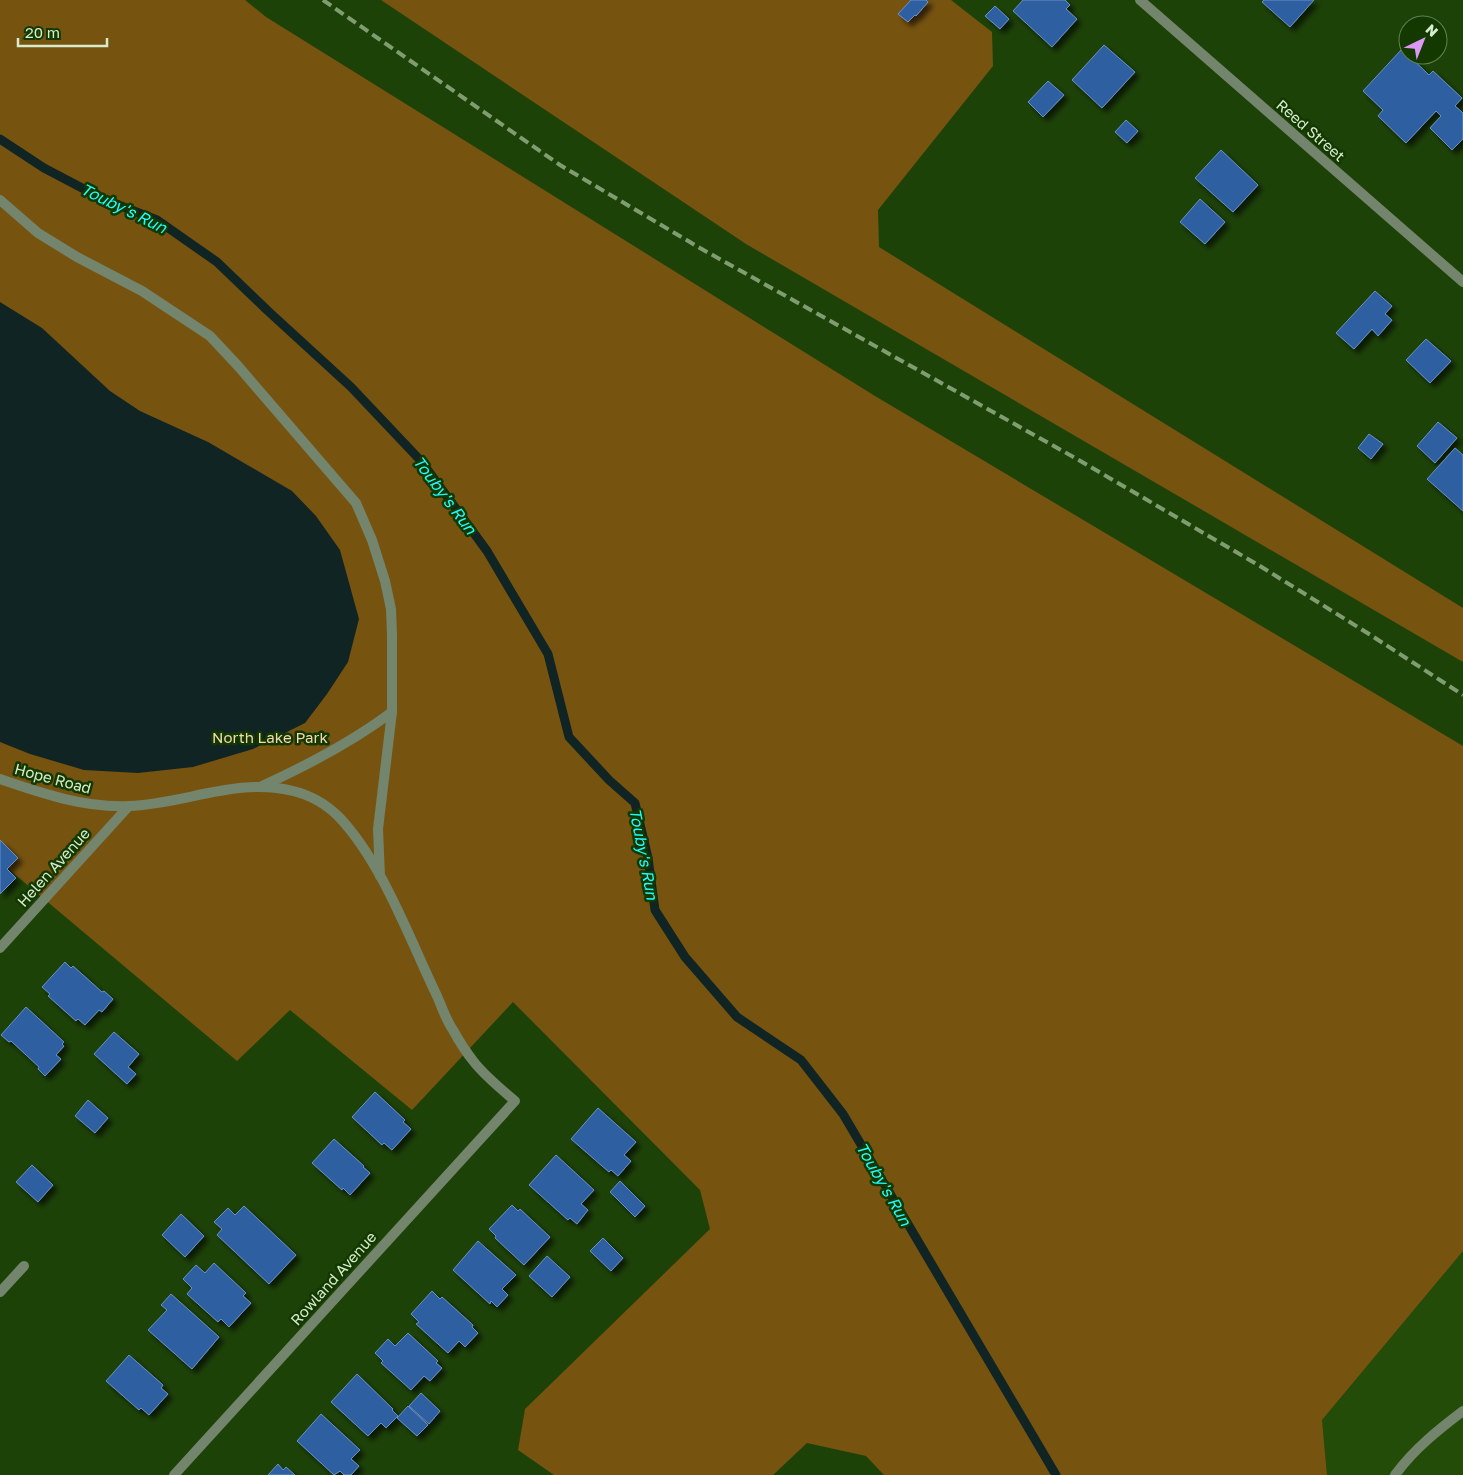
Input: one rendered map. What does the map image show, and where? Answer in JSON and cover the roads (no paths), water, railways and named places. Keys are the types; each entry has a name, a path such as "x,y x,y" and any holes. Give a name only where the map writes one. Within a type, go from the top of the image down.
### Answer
{"street":[{"name":"Reed Street","path":"1140,0 1463,282"},
{"path":"0,200 38,233 142,291 210,336 356,503 372,540 386,581 392,635 392,712 379,822 380,877"},
{"path":"262,786 304,767 350,741 392,712"},
{"name":"Hope Road","path":"0,778 38,792 82,803 128,807 262,786"},
{"path":"262,786 295,791 320,802 338,816 355,837 380,877"},
{"name":"Helen Avenue","path":"0,948 128,807"},
{"name":"Rowland Avenue","path":"174,1475 515,1101 474,1063 452,1029 380,877"},
{"path":"0,1292 24,1266"},
{"path":"1395,1475 1408,1458 1431,1436 1463,1410"}],"water":[{"path":"0,302 42,328 110,391 140,411 208,442 292,491 316,516 340,550 359,619 348,662 305,723 253,749 193,767 138,773 84,770 30,754 0,742"}],"waterway":[{"name":"Touby's Run","path":"0,139 44,168 103,199 157,220 217,262 351,387 421,461 487,551 548,654 569,737 609,780 635,803 648,858 655,910 685,957 737,1017 801,1060 843,1114 1056,1475"}],"railway":[{"path":"323,0 560,165 700,248 1077,459 1260,566 1463,695"}],"park label":[{"name":"North Lake Park","path":"270,737"}]}
